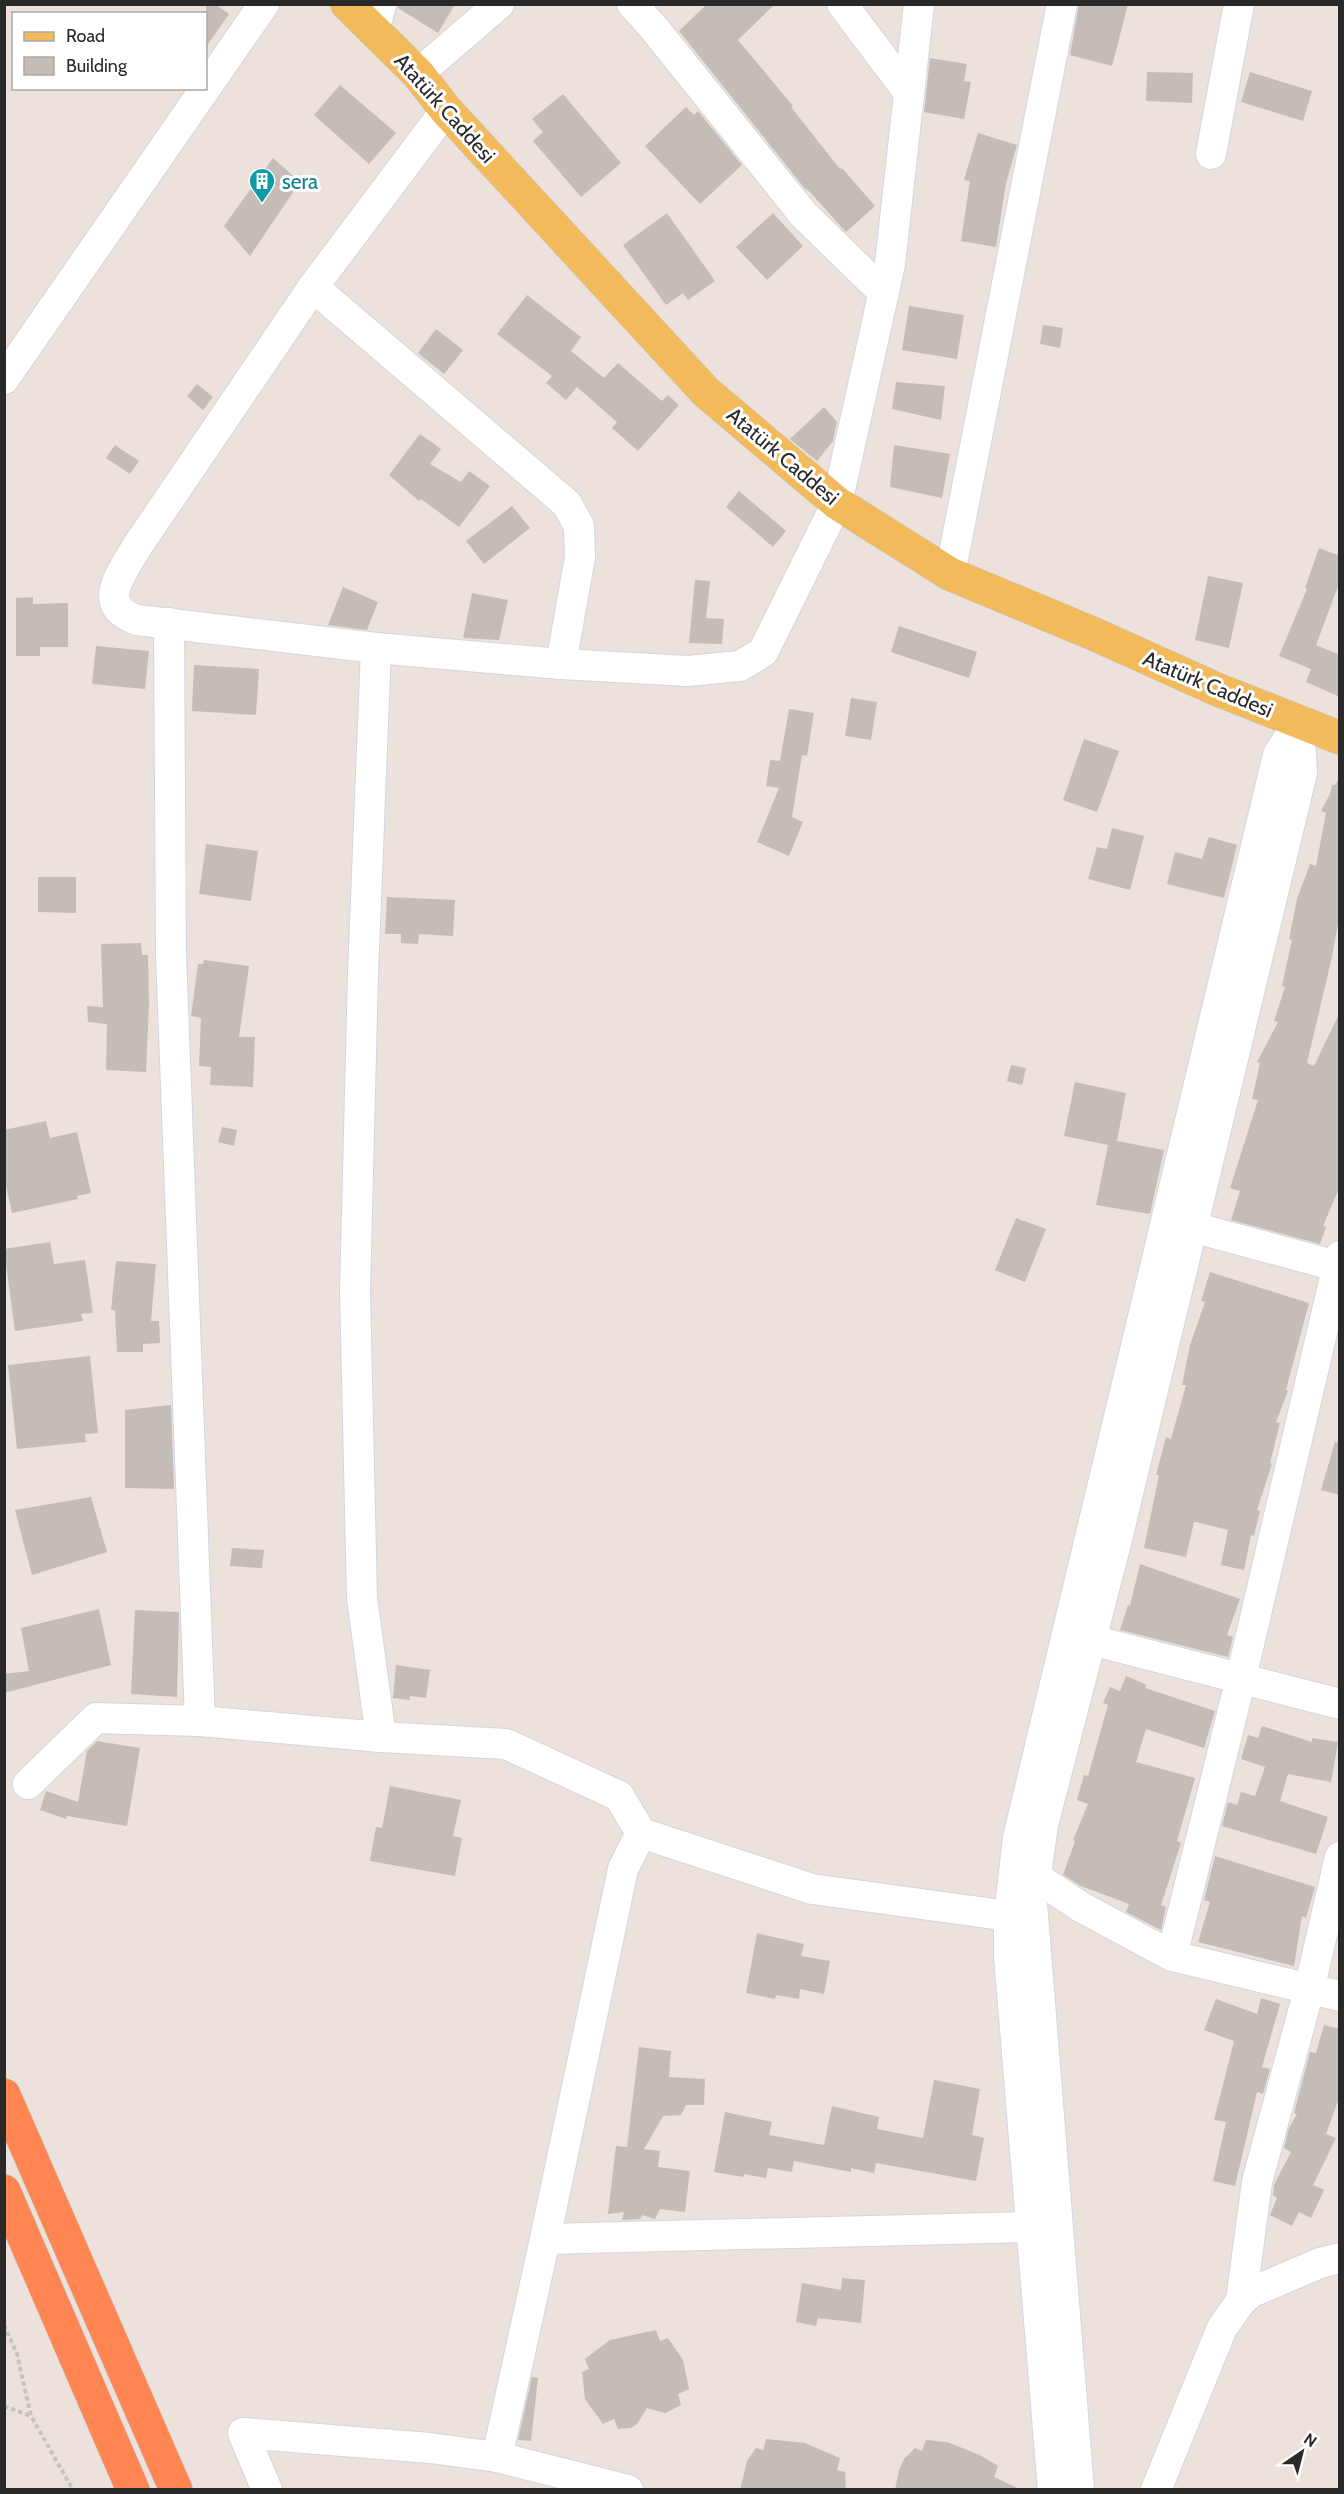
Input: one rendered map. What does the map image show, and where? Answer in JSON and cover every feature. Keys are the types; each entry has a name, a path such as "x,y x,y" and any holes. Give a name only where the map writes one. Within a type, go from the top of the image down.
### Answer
{"highway":[{"path":"4,2095 176,2490"},
{"path":"4,2191 133,2490"}],"main road":[{"name":"Atatürk Caddesi","path":"347,4 378,18 446,110 706,392 837,503 950,574 1340,738"}],"street":[{"path":"207,86 264,4"},
{"path":"418,74 499,4"},
{"path":"632,4 803,214 884,293"},
{"path":"842,4 909,93"},
{"path":"446,110 313,287 136,548 117,582 113,597 115,607 124,616 137,620 376,648 561,664 688,671 740,666 763,652 837,503 890,264 919,4"},
{"path":"950,574 1062,4"},
{"path":"1211,154 1239,4"},
{"path":"4,379 204,90"},
{"path":"313,287 567,504 579,526 580,557 561,664"},
{"path":"169,623 171,954 200,1721"},
{"path":"376,648 363,974 355,1291 362,1598 381,1737"},
{"path":"1079,2490 1032,1903 1043,1825 1091,1640 1302,773 1299,722"},
{"path":"1053,2490 1014,2033 1008,1916 1018,1838 1278,755 1299,722"},
{"path":"1172,1956 1241,1678 1339,1263 1192,1227"},
{"path":"1091,1640 1340,1704"},
{"path":"28,1784 96,1718 200,1721 381,1737 506,1744 619,1796 641,1833 812,1889 1008,1916"},
{"path":"497,2457 622,1869 641,1833"},
{"path":"1241,2301 1257,2182 1308,1990 1340,1857"},
{"path":"1036,1876 1080,1907 1172,1956 1340,1996"},
{"path":"545,2239 1030,2227"},
{"path":"1156,2490 1222,2328 1241,2301 1252,2292 1320,2263 1340,2258"},
{"path":"267,2490 243,2433 430,2448 497,2457 628,2490"}],"path":[{"path":"4,2325 17,2354 30,2416 73,2490"},
{"path":"4,2406 30,2416"}],"building":[{"path":"206,4 215,4 229,14 207,46 207,12"},
{"path":"398,4 455,4 438,33 398,8"},
{"path":"707,4 775,4 738,40 793,106 791,107 840,169 842,168 875,206 846,232 806,190 679,31"},
{"path":"1079,4 1128,4 1112,66 1070,55"},
{"path":"930,58 967,64 964,81 971,82 964,119 924,112"},
{"path":"1147,72 1193,73 1192,103 1146,101"},
{"path":"1250,72 1312,91 1303,121 1241,102"},
{"path":"340,85 396,133 369,164 314,115"},
{"path":"563,94 621,163 581,197 533,141 543,132 532,119"},
{"path":"686,107 694,115 698,111 742,165 700,204 645,146"},
{"path":"978,133 1017,145 1006,183 996,247 961,241 970,181 964,180"},
{"name":"sera","path":"273,158 300,182 250,256 224,226"},
{"path":"667,213 715,281 688,300 683,293 666,305 623,245"},
{"path":"773,213 803,246 767,280 736,247"},
{"path":"527,295 581,337 571,351 604,378 618,363 662,401 668,395 679,405 638,451 612,428 617,422 577,387 566,400 546,383 552,376 497,334"},
{"path":"909,306 964,315 957,359 902,350"},
{"path":"1043,325 1063,328 1060,348 1040,344"},
{"path":"436,329 463,350 444,374 418,353"},
{"path":"896,382 945,386 941,420 892,409"},
{"path":"197,384 213,397 203,410 187,396"},
{"path":"824,407 837,422 833,441 817,461 790,439"},
{"path":"420,434 441,449 430,464 461,482 469,471 490,486 459,527 421,499 419,501 389,475"},
{"path":"115,445 139,461 130,474 106,458"},
{"path":"894,445 950,454 942,498 890,487"},
{"path":"739,491 786,531 773,547 726,507"},
{"path":"512,506 530,528 484,564 466,541"},
{"path":"1319,548 1340,556 1340,581 1316,645 1340,655 1340,697 1306,682 1311,669 1279,656 1307,589 1305,588"},
{"path":"1208,576 1243,583 1229,648 1195,640"},
{"path":"695,580 710,581 706,618 724,619 722,644 689,643"},
{"path":"343,587 378,602 367,630 328,625"},
{"path":"472,593 508,600 499,640 463,638"},
{"path":"33,597 33,604 68,603 68,647 40,647 40,656 16,656 16,598"},
{"path":"899,626 977,652 969,678 891,652"},
{"path":"96,646 149,651 145,689 92,684"},
{"path":"194,665 259,669 256,715 192,711"},
{"path":"851,698 877,702 871,740 845,736"},
{"path":"789,709 814,713 807,756 802,755 792,817 803,822 789,856 757,842 779,788 766,786 770,760 780,761"},
{"path":"1084,739 1119,751 1097,812 1063,800"},
{"path":"1340,776 1340,912 1307,1063 1314,1066 1340,1012 1340,1186 1323,1226 1326,1227 1320,1244 1231,1220 1240,1191 1230,1188 1258,1100 1252,1099 1260,1063 1257,1062 1278,1022 1274,1021 1285,987 1282,986 1292,940 1289,939 1297,899 1310,864 1316,866 1326,813 1321,811 1332,785 1335,785"},
{"path":"1112,828 1144,836 1130,890 1088,879 1097,847 1107,849"},
{"path":"1209,837 1237,845 1224,898 1167,884 1175,852 1202,859"},
{"path":"206,844 258,851 251,901 199,894"},
{"path":"38,877 76,877 76,913 38,912"},
{"path":"387,897 455,900 453,936 419,934 418,944 401,943 401,934 385,934"},
{"path":"141,943 142,955 148,955 149,1004 146,1072 106,1070 107,1024 88,1022 87,1006 103,1007 101,944"},
{"path":"204,960 249,966 239,1037 255,1037 253,1087 210,1085 211,1067 199,1066 201,1018 191,1016 198,964 203,964"},
{"path":"1011,1065 1026,1068 1022,1085 1007,1081"},
{"path":"1075,1082 1126,1093 1117,1141 1164,1150 1150,1214 1096,1205 1108,1145 1064,1136"},
{"path":"46,1121 50,1138 77,1132 91,1193 77,1196 78,1199 12,1213 4,1177 4,1130"},
{"path":"222,1127 237,1130 234,1146 218,1142"},
{"path":"1016,1218 1046,1229 1025,1282 995,1270"},
{"path":"50,1242 54,1264 85,1260 93,1313 81,1314 83,1321 15,1331 4,1249"},
{"path":"116,1261 156,1264 151,1321 159,1321 160,1343 143,1344 143,1352 117,1352 115,1310 111,1310"},
{"path":"1210,1272 1309,1303 1286,1390 1288,1391 1276,1422 1280,1423 1270,1463 1272,1464 1257,1510 1260,1511 1254,1536 1251,1535 1244,1570 1221,1565 1228,1530 1196,1522 1194,1522 1186,1557 1144,1548 1159,1475 1156,1475 1166,1437 1171,1439 1186,1385 1182,1385 1190,1345 1205,1302 1201,1301"},
{"path":"90,1356 98,1433 85,1434 86,1442 17,1449 8,1365"},
{"path":"171,1405 174,1489 125,1488 125,1410"},
{"path":"1335,1442 1340,1443 1340,1495 1321,1490"},
{"path":"91,1497 107,1552 32,1575 15,1510"},
{"path":"232,1548 264,1550 262,1568 230,1566"},
{"path":"1140,1564 1240,1599 1227,1635 1233,1637 1228,1657 1120,1630 1128,1605 1130,1606"},
{"path":"99,1609 111,1665 4,1693 4,1674 29,1671 21,1628"},
{"path":"135,1610 179,1612 177,1697 131,1694"},
{"path":"396,1665 430,1670 426,1698 410,1696 410,1700 393,1698"},
{"path":"1126,1676 1147,1685 1145,1688 1215,1711 1204,1748 1146,1729 1136,1762 1195,1778 1177,1841 1181,1843 1161,1905 1166,1907 1161,1930 1126,1912 1129,1904 1081,1886 1063,1875 1075,1841 1073,1840 1088,1804 1077,1800 1084,1775 1088,1776 1108,1705 1103,1703 1110,1687 1120,1691"},
{"path":"1262,1726 1312,1742 1312,1738 1338,1742 1331,1782 1288,1774 1280,1801 1328,1817 1316,1854 1222,1826 1228,1802 1237,1805 1241,1792 1255,1796 1265,1767 1241,1759 1248,1735 1258,1738"},
{"path":"97,1741 140,1748 127,1826 67,1816 66,1819 40,1810 46,1791 78,1802 87,1751"},
{"path":"390,1786 461,1800 453,1836 462,1838 455,1876 370,1861 376,1827 382,1828"},
{"path":"1215,1856 1315,1887 1306,1918 1302,1916 1294,1966 1198,1942 1210,1902 1204,1900"},
{"path":"757,1933 804,1944 801,1956 830,1961 824,1994 800,1989 799,1999 776,1995 775,1999 746,1993"},
{"path":"1261,1998 1280,2004 1262,2067 1270,2069 1263,2094 1257,2092 1235,2186 1213,2181 1226,2122 1214,2120 1234,2041 1204,2030 1216,1999 1257,2014"},
{"path":"1324,2025 1340,2029 1340,2095 1326,2134 1336,2138 1313,2185 1324,2190 1311,2218 1299,2212 1292,2226 1270,2215 1277,2198 1273,2195 1274,2185 1291,2152 1284,2148 1289,2128 1297,2114 1294,2113 1310,2052 1316,2053"},
{"path":"639,2047 671,2051 669,2077 705,2079 704,2105 686,2105 681,2115 663,2116 644,2149 660,2151 658,2167 690,2171 685,2212 660,2209 655,2219 642,2215 640,2219 622,2220 624,2212 608,2214 616,2146 627,2147"},
{"path":"934,2080 980,2089 972,2135 984,2138 976,2181 876,2163 874,2173 851,2168 851,2172 794,2161 792,2172 768,2168 766,2178 714,2172 725,2112 772,2122 769,2135 824,2145 832,2106 879,2117 877,2129 923,2138"},
{"path":"842,2278 865,2280 861,2323 818,2318 816,2326 796,2322 802,2283 841,2290"},
{"path":"656,2330 660,2341 668,2338 683,2360 689,2389 678,2394 681,2405 665,2413 647,2408 637,2424 631,2428 618,2429 614,2419 603,2424 585,2399 582,2372 589,2369 585,2359 610,2340"},
{"path":"532,2377 538,2378 531,2441 518,2440"},
{"path":"766,2439 805,2443 840,2458 837,2470 845,2472 846,2490 740,2490 747,2461 756,2448 763,2450"},
{"path":"926,2440 947,2442 980,2455 998,2466 994,2477 1022,2490 895,2490 904,2459 915,2448 922,2451"}],"place":[{"name":"sera","path":"262,204"}]}
